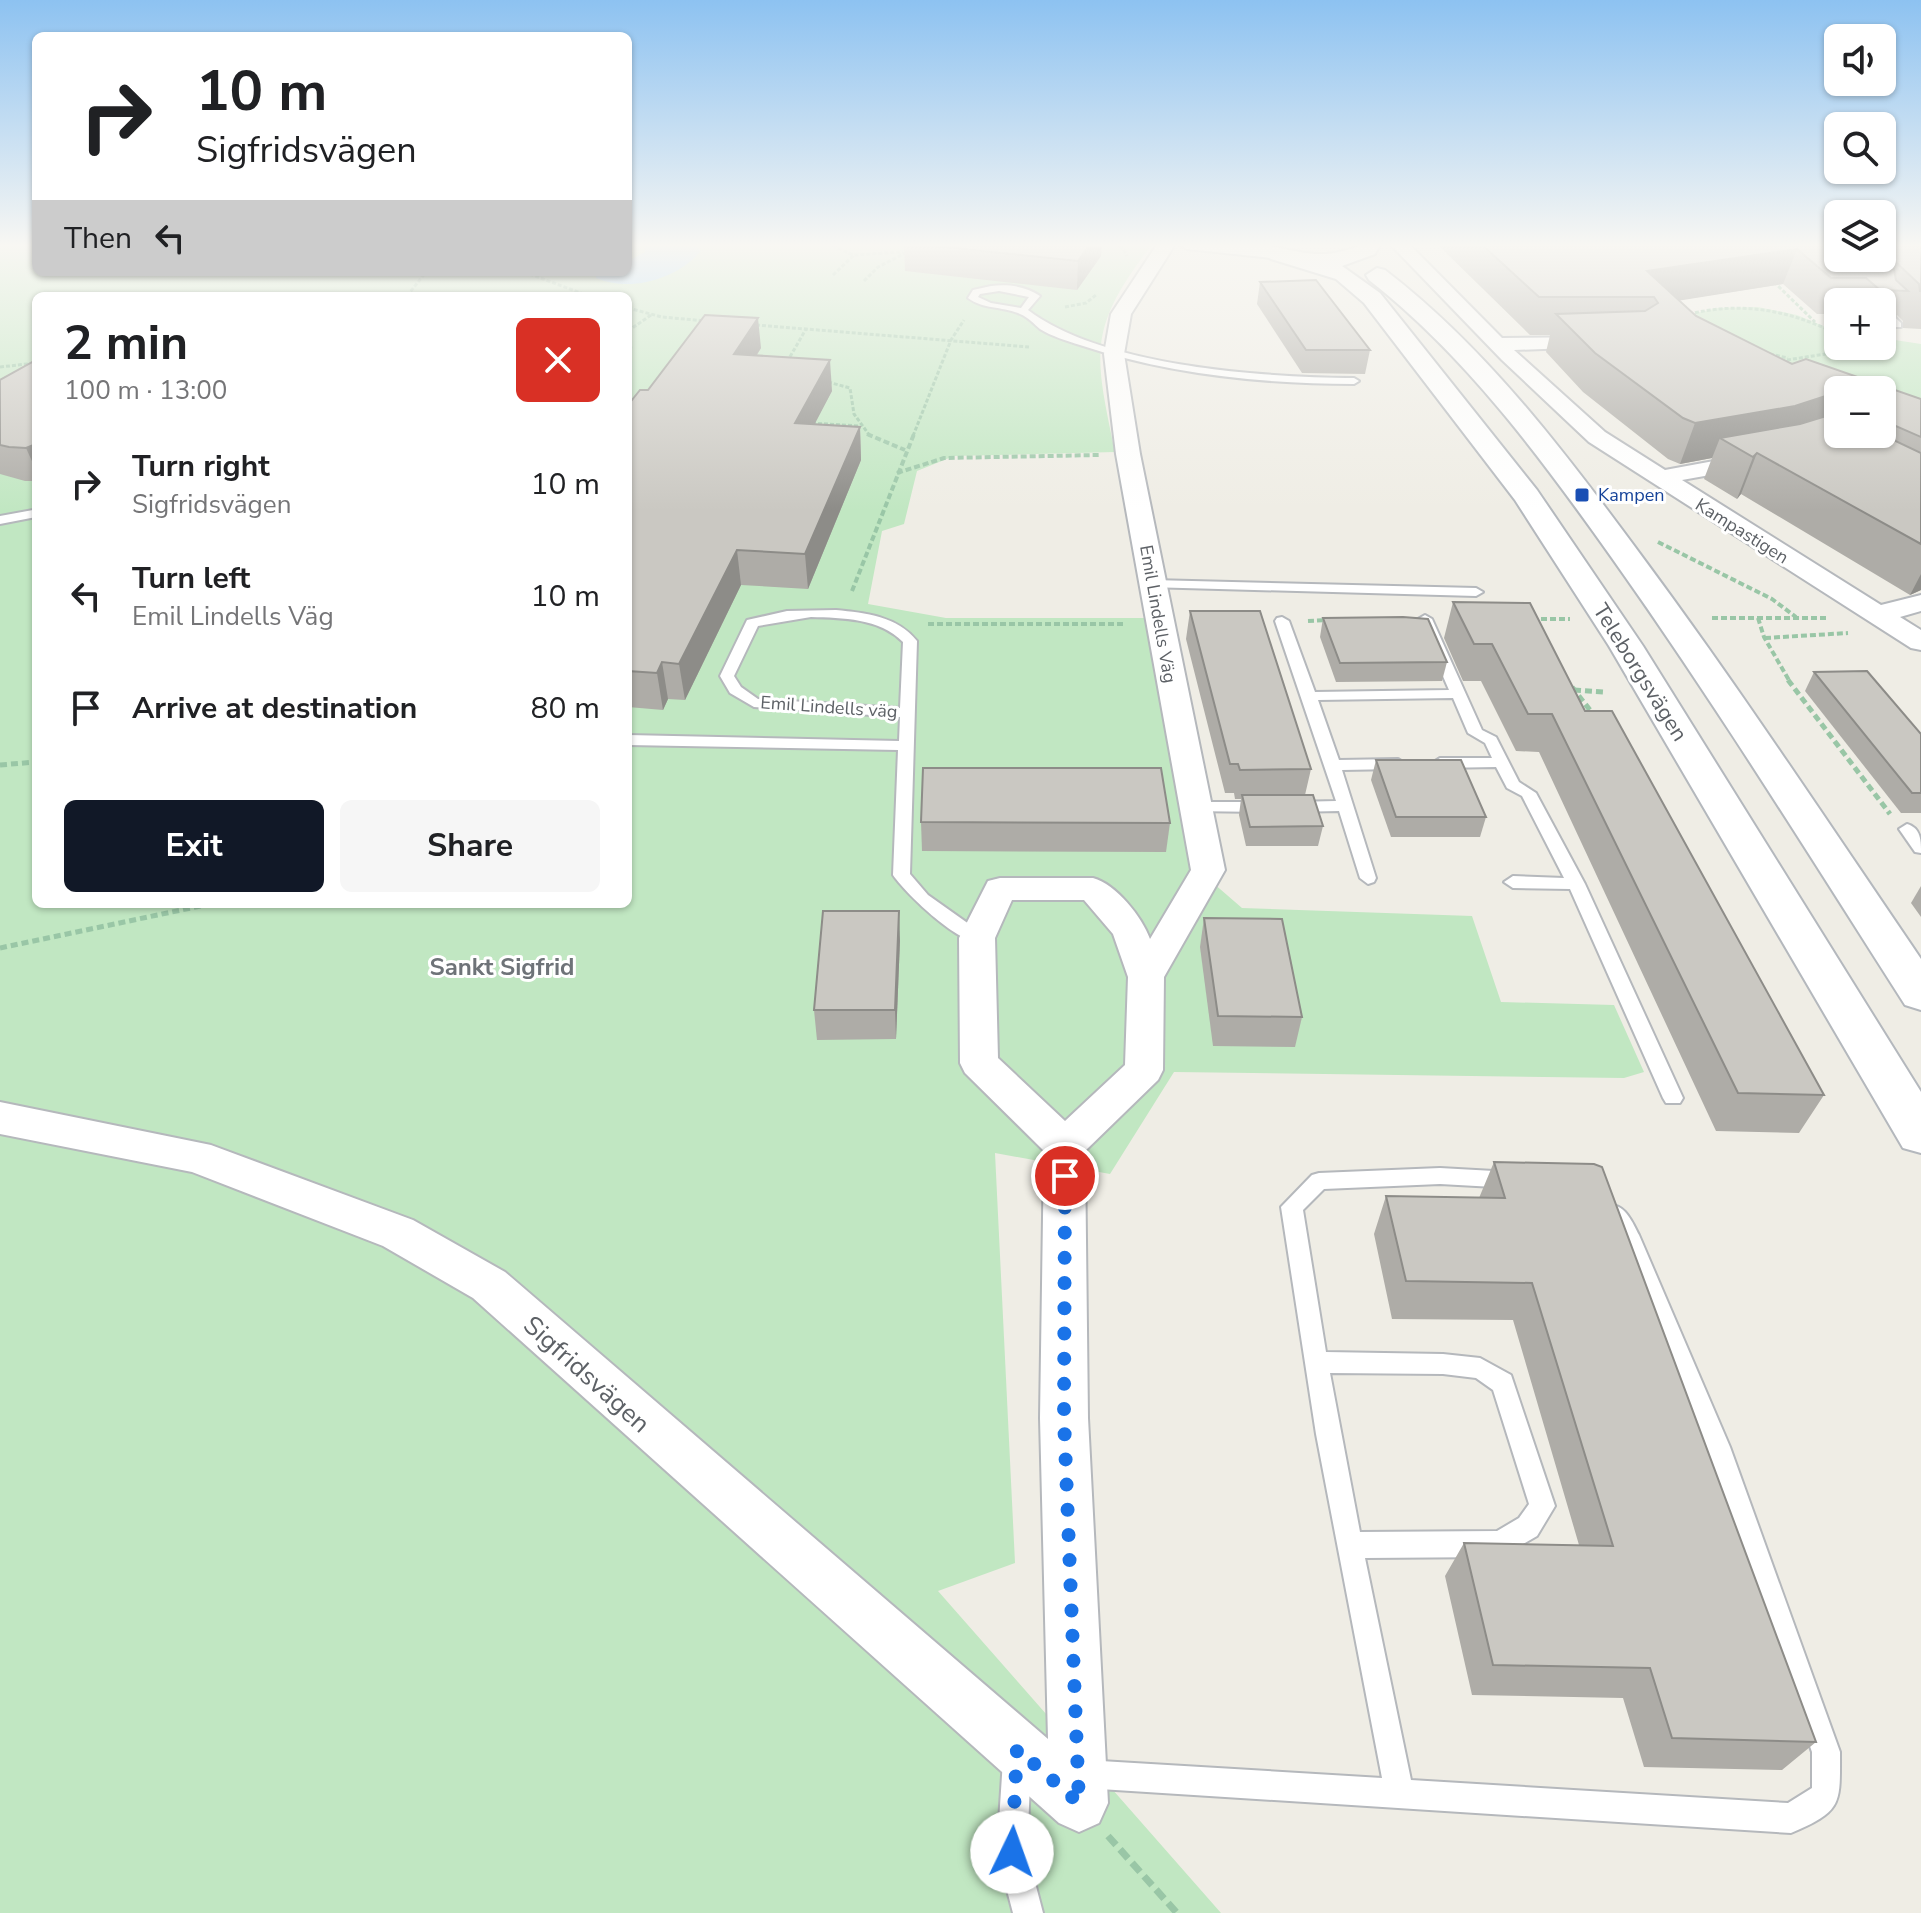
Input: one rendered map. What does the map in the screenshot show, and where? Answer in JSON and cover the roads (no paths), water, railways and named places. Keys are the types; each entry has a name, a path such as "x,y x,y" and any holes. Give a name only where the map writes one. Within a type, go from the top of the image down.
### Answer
{"main road":[{"name":"Teleborgsvägen","path":"1399,332 1527,496 1626,646 1921,1134"},
{"path":"1445,332 1582,495 1688,641 1921,994"}],"street":[{"name":"Emil Lindells Väg","path":"1118,332 1114,354 1128,454 1208,870 1146,977"},
{"name":"Kampastigen","path":"1486,332 1597,437 1657,478 1896,626"},
{"path":"1497,344 1617,340"},
{"path":"1657,478 1824,446"},
{"path":"1896,626 1921,603"},
{"name":"Emil Lindells Väg","path":"1000,889 1093,889 1129,930 1146,977 1144,1070 1065,1146 979,1063 977,938 1000,889"},
{"name":"Sigfridsvägen","path":"0,1118 196,1157 398,1233 489,1285 1017,1749 1078,1788"},
{"path":"1065,1146 1064,1418 1078,1788"}],"lane":[{"path":"1052,332 1069,341 1114,354 1312,383 1354,381"},
{"path":"0,520 32,514"},
{"name":"Emil Lindells väg","path":"1156,604 1476,592"},
{"name":"Emil Lindells väg","path":"907,713 754,703 735,690 727,676 752,623 787,613 891,623 904,630 910,641 901,875 922,899 977,938"},
{"path":"1425,619 1476,733 1491,740 1513,785 1528,793 1576,884 1673,1098"},
{"path":"1282,621 1310,696 1368,878"},
{"path":"1310,696 1458,694"},
{"path":"632,740 905,746"},
{"path":"1333,765 1502,762"},
{"path":"1196,807 1346,806"},
{"path":"1907,829 1921,848"},
{"path":"1513,882 1576,884"},
{"path":"1399,1793 1350,1545 1292,1207 1319,1181 1440,1176 1544,1182"},
{"path":"1078,1788 1399,1793 1791,1818 1826,1796 1826,1752 1718,1447 1628,1235 1610,1208 1591,1196"},
{"path":"1317,1362 1443,1364 1480,1368 1503,1383 1542,1506 1528,1527 1500,1544 1350,1545"},
{"path":"1017,1749 1012,1852 1028,1913"}],"place":[{"name":"Kampen","path":"1582,495"}],"district":[{"name":"Sankt Sigfrid","path":"502,967"}]}
